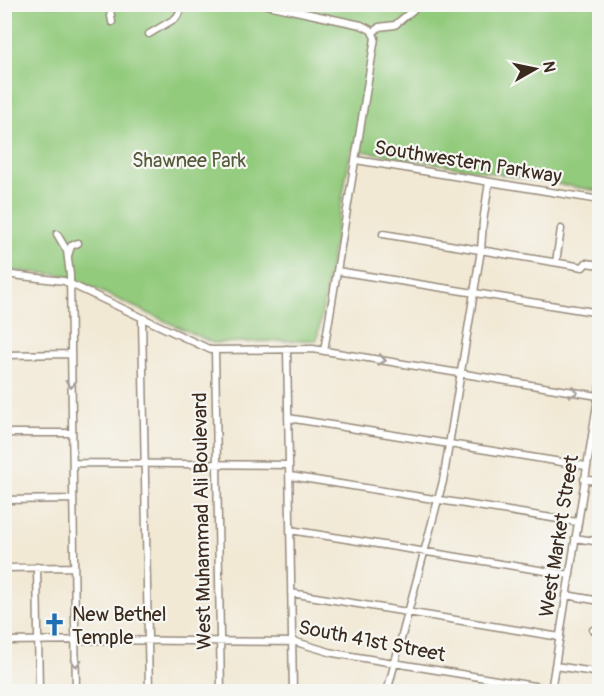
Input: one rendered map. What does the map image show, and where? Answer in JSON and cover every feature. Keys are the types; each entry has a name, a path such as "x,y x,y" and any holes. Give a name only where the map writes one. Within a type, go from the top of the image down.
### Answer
{"street":[{"path":"109,4 112,22"},
{"path":"149,34 172,21 185,4"},
{"path":"263,4 351,22 365,26 373,33 375,41 356,160"},
{"path":"373,33 379,27 395,25 420,4"},
{"name":"Southwestern Parkway","path":"324,351 356,160 600,200"},
{"path":"387,692 437,500 449,443 481,250 489,182"},
{"path":"556,262 561,229"},
{"path":"57,234 68,257 70,283 76,692"},
{"path":"383,234 583,267 586,263 600,265"},
{"path":"68,257 72,246 78,243"},
{"path":"337,271 600,313"},
{"path":"4,274 70,283 204,348 324,351 598,396"},
{"path":"142,318 148,692"},
{"name":"West Muhammad Ali Boulevard","path":"215,350 221,692"},
{"path":"287,350 293,692"},
{"path":"4,355 71,354"},
{"name":"West Market Street","path":"551,691 600,386"},
{"path":"288,418 586,466"},
{"path":"4,434 72,433"},
{"path":"73,463 290,465"},
{"path":"290,476 577,522"},
{"path":"584,479 600,482"},
{"path":"4,500 73,499"},
{"path":"290,530 570,575"},
{"path":"575,538 600,542"},
{"path":"37,567 39,692"},
{"path":"4,568 74,567"},
{"path":"291,593 560,637"},
{"path":"566,596 600,601"},
{"name":"South 41st Street","path":"4,641 292,642 308,644 333,653 551,691"},
{"path":"555,666 600,673"}],"green space":[{"name":"Shawnee Park","path":"4,5 599,5 599,191 351,149 317,340 213,343 65,275 5,270"}],"place":[{"name":"New Bethel Temple","path":"54,625"}]}
